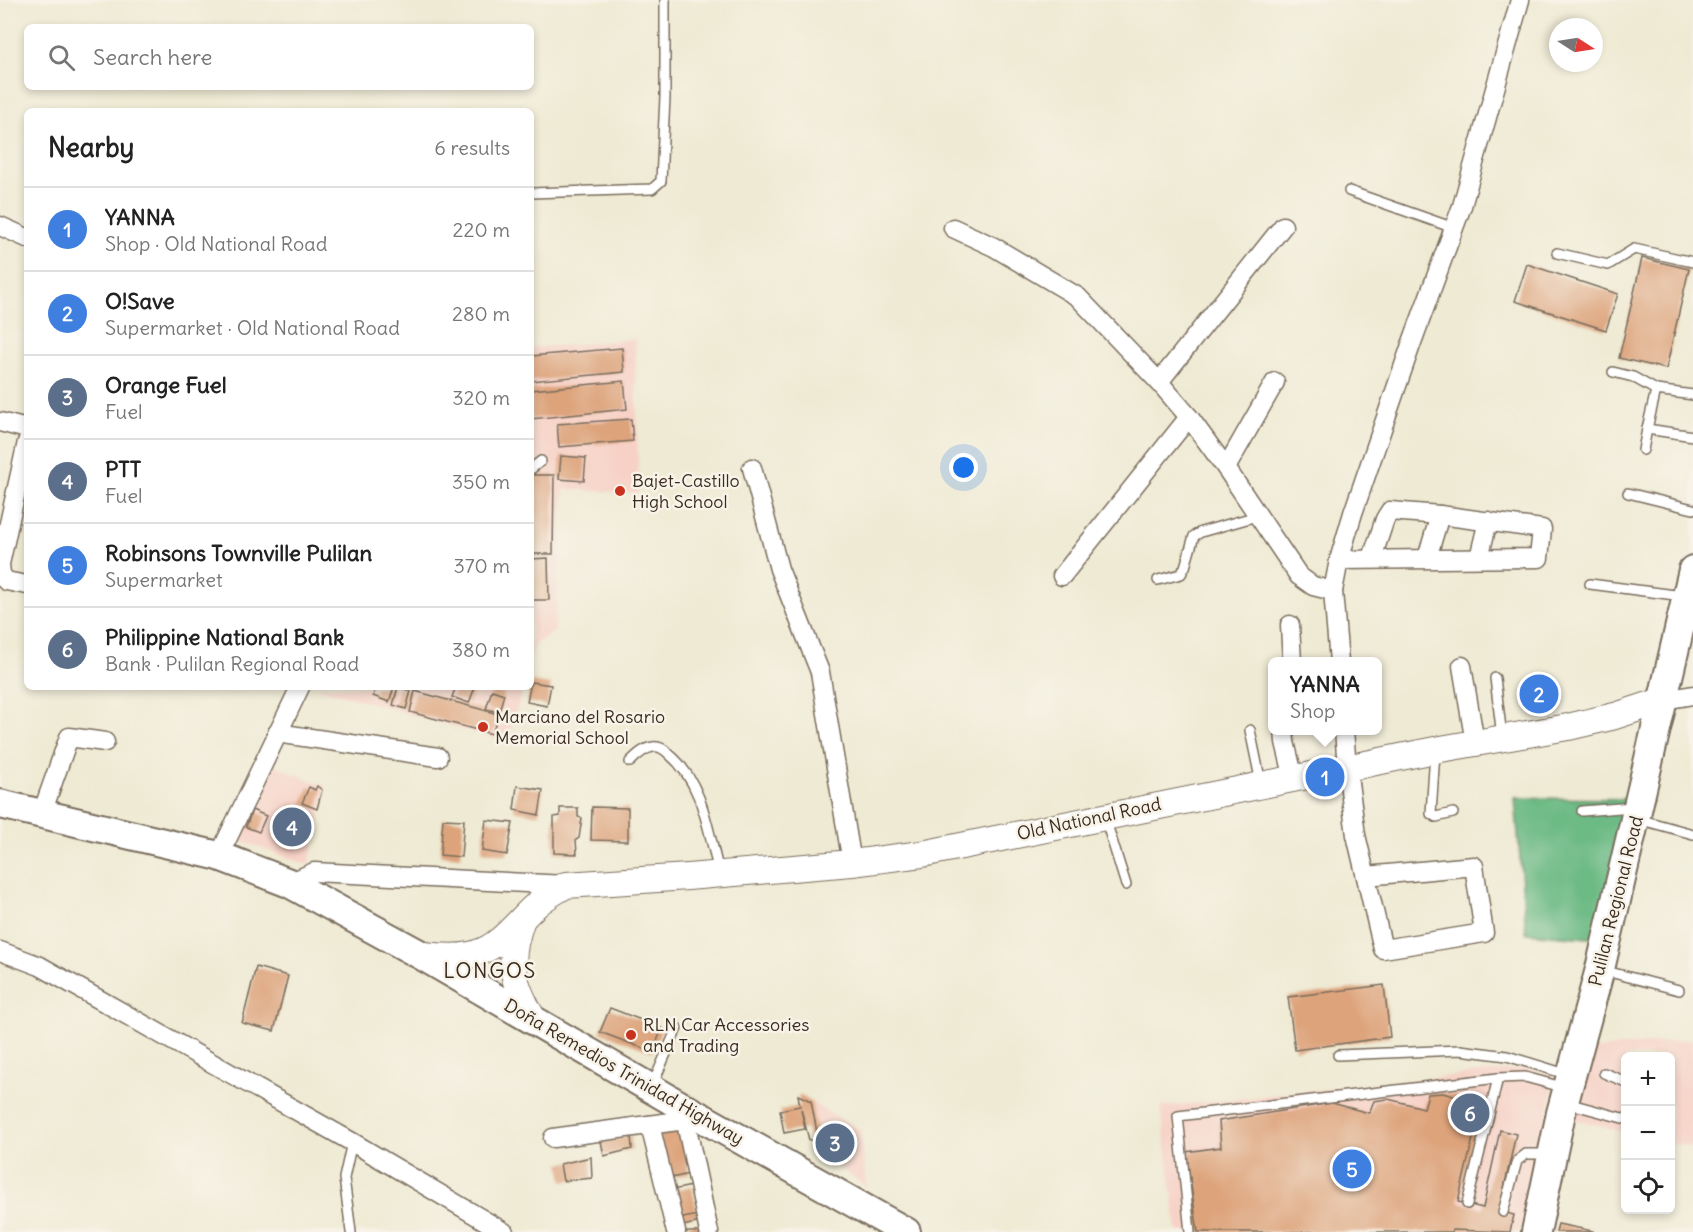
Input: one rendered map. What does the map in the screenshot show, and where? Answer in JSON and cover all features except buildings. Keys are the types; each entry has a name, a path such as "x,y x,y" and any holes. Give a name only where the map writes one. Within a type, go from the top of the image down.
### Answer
{"main road":[{"name":"Pulilan Regional Road","path":"1536,1232 1568,1089 1600,969 1690,583"},
{"name":"Old National Road","path":"421,955 454,957 479,952 521,921 550,893 566,885 852,863 922,854 1294,778 1615,716 1664,700"},
{"name":"Doña Remedios Trinidad Highway","path":"0,804 219,856 289,884 533,1019 651,1088 684,1113 906,1232"},
{"name":"Old National Road","path":"521,921 512,955 514,980 533,1019"}],"street":[{"path":"1339,657 1333,591 1339,560 1403,367 1462,206 1520,0"},
{"path":"0,226 24,237"},
{"path":"1159,382 1283,226"},
{"path":"953,228 994,247 1078,297 1189,417 1299,576 1313,586 1333,591"},
{"path":"1226,468 1275,381"},
{"path":"1062,576 1189,417"},
{"path":"0,422 24,428"},
{"path":"24,456 0,564 1,574 6,581 24,584"},
{"path":"753,468 778,569 820,672 852,863"},
{"path":"1339,560 1539,558 1542,529 1440,514 1390,511 1385,519 1372,558"},
{"path":"1427,558 1440,514"},
{"path":"1479,558 1488,521"},
{"path":"1290,625 1292,657"},
{"path":"1462,666 1475,743"},
{"path":"219,856 298,690"},
{"path":"1664,700 1693,695"},
{"path":"277,733 438,757"},
{"path":"1284,735 1294,778"},
{"path":"1344,735 1356,835 1383,948 1484,933 1474,866 1366,876"},
{"path":"42,813 69,737 105,742"},
{"path":"289,884 314,872 566,885"},
{"path":"0,951 40,966 352,1142 504,1232"},
{"path":"553,1138 650,1125 684,1113 709,1232"},
{"path":"650,1125 676,1232"}],"lane":[{"path":"534,194 652,189 661,181 665,97 665,0"},
{"path":"1349,191 1454,228"},
{"path":"1557,253 1608,265 1634,249 1693,262"},
{"path":"1614,372 1633,377 1656,390 1693,395"},
{"path":"1643,450 1656,390"},
{"path":"1647,429 1693,436"},
{"path":"534,467 541,461"},
{"path":"1628,492 1693,509"},
{"path":"1158,580 1181,574 1194,536 1257,516"},
{"path":"1590,584 1690,583"},
{"path":"1495,678 1503,739"},
{"path":"1250,730 1261,785"},
{"path":"630,762 644,750 655,746 678,761 696,788 719,874"},
{"path":"1436,750 1431,814 1436,817 1453,813"},
{"path":"1582,811 1637,812 1693,834"},
{"path":"1104,816 1126,885"},
{"path":"1600,969 1679,990"},
{"path":"651,1088 677,1028"},
{"path":"1338,1055 1460,1050 1507,1056 1621,1116"},
{"path":"1604,1073 1621,1081"},
{"path":"1190,1232 1178,1116 1498,1078 1525,1077 1568,1089"},
{"path":"1467,1204 1498,1078"},
{"path":"351,1232 344,1178 352,1142"},
{"path":"1503,1212 1517,1161 1526,1154 1553,1154"}],"shaded area":[{"name":"Bajet-Castillo High School","path":"635,339 639,493 564,489 555,631 535,644 534,647 534,348"},
{"name":"Marciano del Rosario Memorial School","path":"326,690 522,690 507,742"},
{"path":"267,762 326,787 309,865 233,838"},
{"path":"1693,1039 1693,1148 1675,1144 1675,1052 1621,1052 1621,1131 1574,1119 1591,1050"},
{"path":"1528,1068 1556,1077 1520,1232 1177,1232 1161,1107"},
{"path":"798,1095 860,1130 866,1187 810,1146"}],"green space":[{"path":"1515,798 1632,799 1601,939 1526,933"}],"place":[{"name":"Bajet-Castillo High School","path":"620,491"},
{"name":"O!Save","path":"1539,694"},
{"name":"Marciano del Rosario Memorial School","path":"483,727"},
{"name":"YANNA","path":"1325,777"},
{"name":"PTT","path":"292,827"},
{"name":"RLN Car Accessories and Trading","path":"631,1035"},
{"name":"Philippine National Bank","path":"1470,1113"},
{"name":"Orange Fuel","path":"835,1143"},
{"name":"Robinsons Townville Pulilan","path":"1352,1169"}],"district":[{"name":"LONGOS","path":"490,971"}]}
